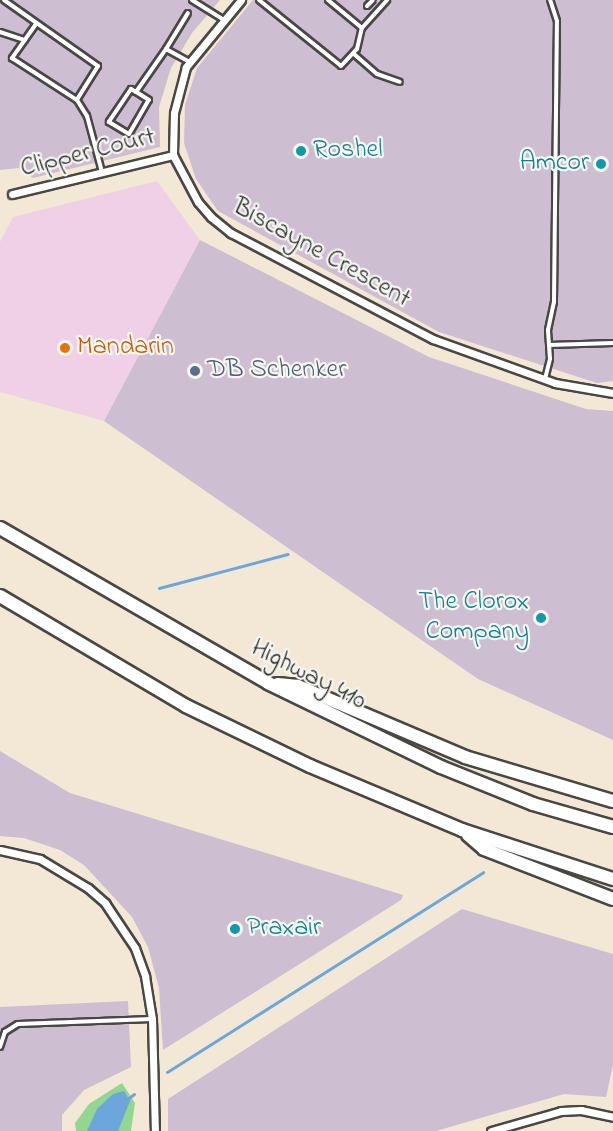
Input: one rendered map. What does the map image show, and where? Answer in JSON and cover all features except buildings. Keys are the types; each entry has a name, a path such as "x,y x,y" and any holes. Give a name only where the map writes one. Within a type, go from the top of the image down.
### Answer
{"highway":[{"name":"Highway 410","path":"0,528 268,683 441,767 533,804 613,827"},
{"path":"0,596 186,706 310,766 462,830 613,879"},
{"path":"268,683 298,686 465,757 613,801"},
{"path":"462,830 484,849 613,899"}],"street":[{"name":"Biscayne Crescent","path":"241,0 189,63 174,113 173,155 198,202 231,233 433,339 576,389 613,393"},
{"name":"Clipper Court","path":"12,194 173,155"},
{"path":"0,850 40,859 63,870 105,903 135,948 145,976 153,1019 155,1131"},
{"path":"491,1131 561,1111 581,1110 613,1118"}],"lane":[{"path":"4,0 98,66 76,100"},
{"path":"192,0 224,20"},
{"path":"259,0 341,66 354,54 362,28 387,0"},
{"path":"266,6 271,0"},
{"path":"328,0 362,28"},
{"path":"368,6 373,0"},
{"path":"545,378 554,302 557,21 550,0"},
{"path":"136,92 188,13"},
{"path":"36,24 12,58 76,100 87,116 102,172"},
{"path":"0,32 25,40"},
{"path":"166,49 189,63"},
{"path":"354,54 377,74 400,82"},
{"path":"131,89 136,92 149,100 129,134 109,122 131,89"},
{"path":"549,345 613,343"},
{"path":"0,1047 5,1032 18,1024 153,1019"}],"shaded area":[{"path":"0,0 220,0 192,33 171,68 159,107 160,147 33,178 19,168 0,170"},
{"path":"253,0 613,0 613,381 597,383 439,332 218,211 196,179 184,143 185,105 197,68"},
{"path":"157,181 200,240 104,421 0,392 0,242 13,217"},
{"path":"200,240 429,357 586,409 613,411 613,740 478,679 104,421"},
{"path":"0,751 70,793 403,895 401,900 163,1050 159,988 148,947 132,917 84,865 60,850 24,838 0,836"},
{"path":"462,909 613,954 613,1065 606,1097 564,1094 436,1131 168,1131 168,1099"},
{"path":"128,1001 131,1067 84,1090 62,1115 62,1131 0,1131 0,1007"}],"green space":[{"path":"122,1083 135,1103 131,1131 76,1131 75,1123 89,1104"}],"water":[{"path":"124,1091 130,1101 118,1131 87,1131 97,1109 113,1094"}],"waterway":[{"path":"159,588 288,554"},
{"path":"167,1072 483,872"},
{"path":"126,1100 134,1094"}],"place":[{"name":"Roshel","path":"301,151"},
{"name":"Amcor","path":"601,164"},
{"name":"Mandarin","path":"65,348"},
{"name":"DB Schenker","path":"195,371"},
{"name":"The Clorox Company","path":"541,618"},
{"name":"Praxair","path":"235,929"}]}
